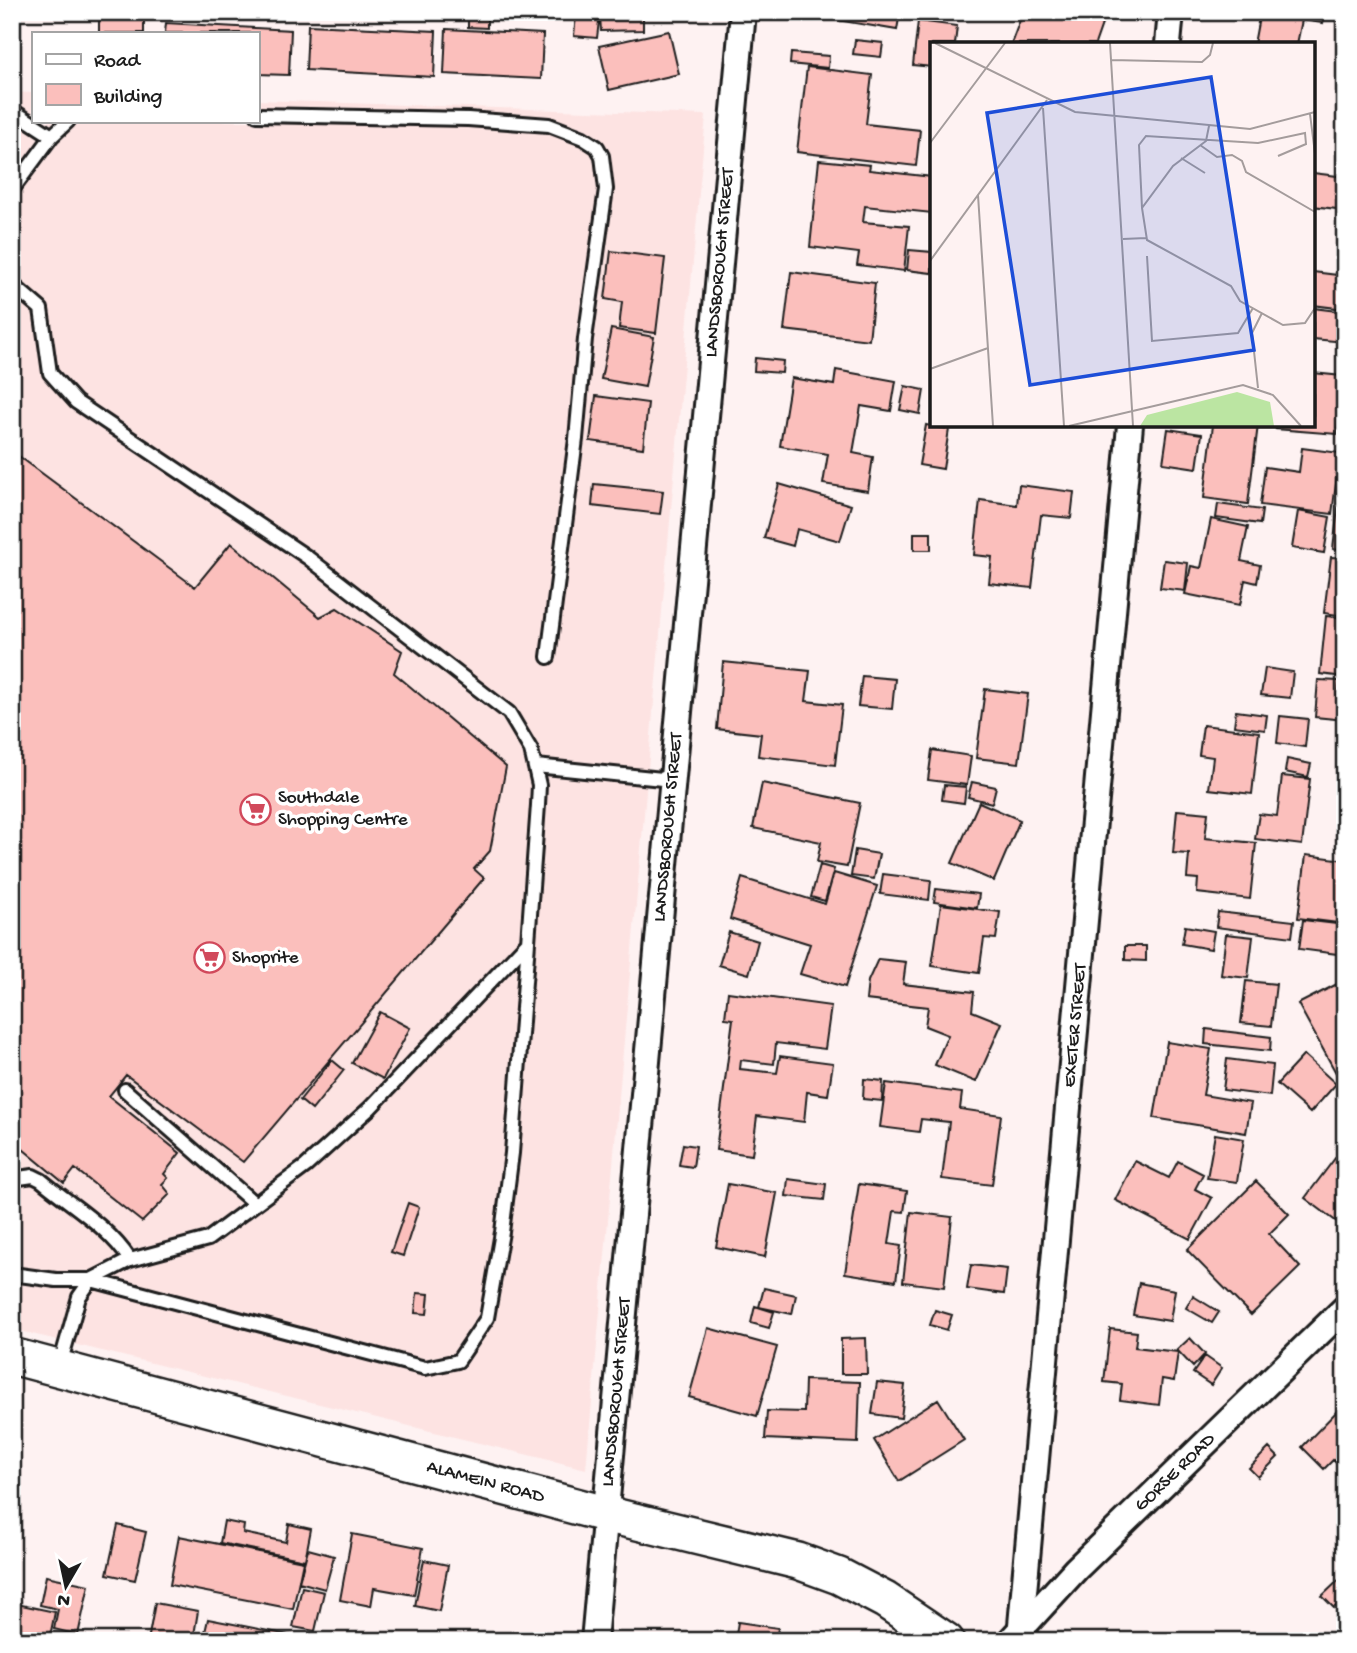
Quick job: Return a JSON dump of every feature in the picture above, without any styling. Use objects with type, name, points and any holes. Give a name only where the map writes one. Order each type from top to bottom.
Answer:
[{"type":"main road","name":"ALAMEIN ROAD","points":[[12,1356],[605,1514],[775,1555],[839,1576],[885,1600],[946,1641]]},
{"type":"street","name":"LANDSBOROUGH STREET","points":[[594,1641],[743,12]]},
{"type":"street","points":[[1168,42],[1171,12]]},
{"type":"street","name":"EXETER STREET","points":[[1015,1633],[1130,427]]},
{"type":"street","name":"GORSE ROAD","points":[[1015,1633],[1345,1308]]},
{"type":"lane","points":[[12,110],[52,136]]},
{"type":"lane","points":[[259,115],[468,119],[550,125],[583,138],[597,147],[602,156],[606,189],[585,340],[576,439],[548,657]]},
{"type":"lane","points":[[12,190],[52,136],[67,122]]},
{"type":"lane","points":[[12,285],[41,309],[50,373],[76,402],[307,557],[509,713],[525,737],[536,766],[538,805],[512,1153],[502,1232],[487,1318],[458,1361],[425,1368],[90,1280],[56,1280],[12,1274]]},
{"type":"lane","points":[[536,766],[672,780]]},
{"type":"lane","points":[[59,1368],[79,1297],[90,1280],[130,1260],[179,1249],[208,1239],[306,1166],[370,1108],[528,942]]},
{"type":"lane","points":[[125,1090],[255,1204]]},
{"type":"lane","points":[[12,1179],[33,1177],[41,1180],[102,1227],[119,1243],[130,1260]]},
{"type":"shaded area","name":"Southdale Shopping Centre","points":[[12,92],[32,93],[32,122],[259,122],[259,100],[706,115],[586,1469],[12,1329]]},
{"type":"building","points":[[99,12],[144,12],[144,32],[99,32]]},
{"type":"building","points":[[468,12],[487,12],[487,28],[468,27]]},
{"type":"building","points":[[600,12],[597,38],[574,36],[576,15],[561,13]]},
{"type":"building","points":[[826,12],[900,12],[897,30],[825,18]]},
{"type":"building","points":[[1023,12],[1070,12],[1102,24],[1096,42],[1012,42]]},
{"type":"building","points":[[1260,12],[1298,15],[1298,12],[1325,12],[1323,23],[1302,20],[1297,42],[1254,42]]},
{"type":"building","points":[[1328,12],[1345,12],[1345,22],[1326,18]]},
{"type":"building","points":[[643,15],[643,30],[601,31],[600,16]]},
{"type":"building","points":[[918,21],[957,26],[955,42],[930,42],[930,67],[913,65]]},
{"type":"building","points":[[166,23],[291,30],[289,75],[259,74],[259,32],[165,32]]},
{"type":"building","points":[[308,25],[436,31],[434,77],[306,70]]},
{"type":"building","points":[[446,29],[543,34],[541,79],[444,74]]},
{"type":"building","points":[[669,31],[679,74],[609,90],[599,46]]},
{"type":"building","points":[[855,40],[883,43],[881,57],[853,54]]},
{"type":"building","points":[[791,53],[829,56],[828,68],[790,64]]},
{"type":"building","points":[[807,67],[872,75],[866,124],[920,130],[916,166],[797,152]]},
{"type":"building","points":[[819,160],[870,165],[869,170],[930,177],[930,213],[865,206],[863,222],[909,226],[904,271],[857,265],[859,253],[810,247]]},
{"type":"building","points":[[1315,173],[1345,177],[1345,210],[1315,206]]},
{"type":"building","points":[[909,250],[930,252],[930,273],[907,270]]},
{"type":"building","points":[[611,251],[665,258],[656,333],[619,328],[622,302],[605,299]]},
{"type":"building","points":[[791,272],[875,283],[869,340],[784,330]]},
{"type":"building","points":[[1315,272],[1345,276],[1345,309],[1315,305]]},
{"type":"building","points":[[1315,308],[1345,312],[1345,342],[1315,339]]},
{"type":"building","points":[[611,329],[654,337],[645,387],[601,379]]},
{"type":"building","points":[[755,358],[783,361],[782,373],[754,371]]},
{"type":"building","points":[[836,370],[896,381],[891,411],[861,406],[853,453],[873,457],[868,491],[823,484],[828,454],[780,446],[791,378],[834,385]]},
{"type":"building","points":[[1315,373],[1342,376],[1337,434],[1276,429],[1315,427]]},
{"type":"building","points":[[905,386],[924,390],[920,414],[900,410]]},
{"type":"building","points":[[596,396],[648,403],[643,448],[590,441]]},
{"type":"building","points":[[926,425],[949,429],[943,469],[919,465]]},
{"type":"building","points":[[1213,427],[1258,427],[1248,504],[1204,498]]},
{"type":"building","points":[[1168,429],[1202,434],[1197,468],[1163,463]]},
{"type":"building","points":[[1302,448],[1340,453],[1332,514],[1260,505],[1265,467],[1299,472]]},
{"type":"building","name":"Southdale Shopping Centre","points":[[12,451],[195,587],[231,543],[320,617],[337,608],[402,651],[394,673],[506,767],[490,851],[474,869],[484,878],[243,1162],[126,1075],[109,1096],[180,1153],[164,1174],[168,1178],[162,1184],[170,1194],[142,1222],[75,1169],[64,1183],[12,1140]]},
{"type":"building","points":[[1342,476],[1345,476],[1345,551],[1333,549]]},
{"type":"building","points":[[594,484],[663,491],[660,514],[592,506]]},
{"type":"building","points":[[779,484],[851,505],[840,541],[797,529],[793,546],[764,538]]},
{"type":"building","points":[[1019,485],[1074,492],[1071,518],[1041,515],[1032,588],[989,583],[992,557],[974,555],[980,500],[1017,505]]},
{"type":"building","points":[[1218,504],[1262,510],[1260,524],[1216,518]]},
{"type":"building","points":[[1298,511],[1330,517],[1324,553],[1292,548]]},
{"type":"building","points":[[1211,519],[1248,527],[1241,561],[1260,565],[1257,583],[1245,580],[1240,605],[1185,594],[1191,566],[1201,568]]},
{"type":"building","points":[[914,533],[931,533],[931,550],[914,550]]},
{"type":"building","points":[[1331,557],[1345,558],[1345,616],[1324,613]]},
{"type":"building","points":[[1164,560],[1188,563],[1185,591],[1160,588]]},
{"type":"building","points":[[1326,616],[1345,618],[1345,677],[1320,674]]},
{"type":"building","points":[[723,662],[810,671],[806,701],[842,705],[835,765],[758,756],[761,734],[717,729]]},
{"type":"building","points":[[1265,668],[1293,672],[1290,698],[1261,695]]},
{"type":"building","points":[[862,676],[895,679],[892,709],[858,706]]},
{"type":"building","points":[[1318,680],[1339,681],[1337,703],[1345,704],[1345,720],[1315,717]]},
{"type":"building","points":[[985,689],[1028,694],[1019,763],[976,758]]},
{"type":"building","points":[[1236,711],[1267,715],[1265,730],[1234,726]]},
{"type":"building","points":[[1280,716],[1308,719],[1305,747],[1277,743]]},
{"type":"building","points":[[1203,725],[1259,732],[1252,794],[1209,789],[1213,757],[1199,755]]},
{"type":"building","points":[[932,750],[971,756],[967,785],[928,780]]},
{"type":"building","points":[[1287,759],[1311,764],[1308,777],[1285,772]]},
{"type":"building","points":[[1282,776],[1310,779],[1302,845],[1255,839],[1259,814],[1277,816]]},
{"type":"building","points":[[972,782],[996,787],[992,803],[968,797]]},
{"type":"building","points":[[762,783],[860,803],[847,867],[817,862],[821,842],[753,828]]},
{"type":"building","points":[[944,785],[966,787],[964,803],[942,800]]},
{"type":"building","points":[[979,802],[1020,820],[994,881],[952,863]]},
{"type":"building","points":[[1177,810],[1208,813],[1205,838],[1256,843],[1250,899],[1197,893],[1198,879],[1187,878],[1189,854],[1173,853]]},
{"type":"building","points":[[855,850],[879,854],[874,879],[851,876]]},
{"type":"building","points":[[1306,855],[1345,860],[1338,923],[1298,918]]},
{"type":"building","points":[[820,865],[834,869],[825,901],[811,897]]},
{"type":"building","points":[[834,873],[877,886],[845,987],[800,974],[810,944],[730,919],[742,878],[825,904]]},
{"type":"building","points":[[883,874],[931,880],[929,900],[880,894]]},
{"type":"building","points":[[936,889],[979,894],[977,908],[934,902]]},
{"type":"building","points":[[941,904],[1000,912],[996,939],[984,938],[979,973],[932,966]]},
{"type":"building","points":[[1218,912],[1294,921],[1292,937],[1216,927]]},
{"type":"building","points":[[1303,920],[1345,925],[1345,955],[1299,949]]},
{"type":"building","points":[[1185,926],[1214,931],[1211,949],[1182,944]]},
{"type":"building","points":[[729,932],[758,941],[749,974],[719,965]]},
{"type":"building","points":[[1226,934],[1253,937],[1248,978],[1221,975]]},
{"type":"building","points":[[1125,946],[1146,946],[1146,961],[1125,960]]},
{"type":"building","points":[[878,959],[906,962],[903,984],[974,992],[972,1011],[1002,1023],[976,1082],[935,1065],[948,1035],[925,1026],[928,1007],[866,1000],[868,981]]},
{"type":"building","points":[[1345,980],[1345,1077],[1340,1080],[1298,1004]]},
{"type":"building","points":[[1246,981],[1276,984],[1271,1026],[1241,1023]]},
{"type":"building","points":[[728,992],[831,1006],[825,1049],[776,1043],[774,1064],[741,1060],[740,1069],[777,1073],[780,1056],[833,1063],[828,1095],[807,1092],[804,1122],[757,1116],[752,1155],[716,1150],[733,1019],[725,1018]]},
{"type":"building","points":[[380,1012],[410,1028],[383,1079],[352,1063]]},
{"type":"building","points":[[1206,1029],[1271,1037],[1270,1051],[1205,1044]]},
{"type":"building","points":[[1167,1042],[1211,1049],[1203,1095],[1251,1103],[1246,1133],[1154,1118]]},
{"type":"building","points":[[1304,1055],[1336,1084],[1310,1113],[1277,1084]]},
{"type":"building","points":[[1227,1059],[1273,1065],[1270,1096],[1223,1090]]},
{"type":"building","points":[[332,1060],[344,1070],[312,1110],[300,1100]]},
{"type":"building","points":[[864,1079],[883,1081],[882,1101],[863,1099]]},
{"type":"building","points":[[886,1083],[962,1093],[960,1109],[1001,1115],[992,1185],[942,1179],[949,1122],[921,1119],[919,1132],[880,1127]]},
{"type":"building","points":[[1215,1134],[1244,1139],[1237,1182],[1207,1178]]},
{"type":"building","points":[[683,1144],[696,1146],[693,1167],[679,1165]]},
{"type":"building","points":[[1345,1145],[1345,1228],[1305,1198]]},
{"type":"building","points":[[1135,1161],[1169,1178],[1178,1161],[1203,1174],[1195,1189],[1212,1198],[1190,1239],[1115,1200]]},
{"type":"building","points":[[788,1179],[826,1184],[824,1200],[786,1196]]},
{"type":"building","points":[[1256,1181],[1289,1214],[1269,1234],[1300,1267],[1251,1315],[1187,1250]]},
{"type":"building","points":[[728,1184],[777,1193],[765,1257],[716,1247]]},
{"type":"building","points":[[859,1184],[907,1191],[904,1212],[894,1211],[889,1244],[901,1246],[896,1281],[845,1273]]},
{"type":"building","points":[[408,1203],[419,1207],[403,1256],[391,1252]]},
{"type":"building","points":[[911,1212],[952,1217],[944,1287],[903,1282]]},
{"type":"building","points":[[971,1265],[1007,1269],[1004,1294],[967,1289]]},
{"type":"building","points":[[1139,1283],[1175,1290],[1170,1321],[1133,1315]]},
{"type":"building","points":[[764,1288],[796,1295],[792,1314],[759,1307]]},
{"type":"building","points":[[417,1293],[429,1294],[427,1314],[415,1313]]},
{"type":"building","points":[[1193,1296],[1219,1312],[1212,1323],[1186,1308]]},
{"type":"building","points":[[755,1306],[774,1312],[769,1328],[751,1323]]},
{"type":"building","points":[[935,1310],[952,1315],[947,1330],[930,1325]]},
{"type":"building","points":[[708,1328],[777,1347],[757,1416],[689,1397]]},
{"type":"building","points":[[1110,1329],[1137,1332],[1135,1347],[1178,1352],[1174,1381],[1162,1379],[1159,1405],[1120,1400],[1122,1384],[1104,1382]]},
{"type":"building","points":[[866,1338],[867,1374],[841,1374],[841,1339]]},
{"type":"building","points":[[1190,1338],[1205,1354],[1193,1367],[1177,1350]]},
{"type":"building","points":[[1205,1356],[1222,1368],[1211,1385],[1193,1373]]},
{"type":"building","points":[[805,1380],[860,1382],[858,1443],[765,1439],[767,1411],[804,1412]]},
{"type":"building","points":[[877,1382],[905,1385],[901,1418],[872,1414]]},
{"type":"building","points":[[938,1399],[964,1440],[899,1481],[874,1440]]},
{"type":"building","points":[[1345,1403],[1345,1471],[1333,1460],[1324,1469],[1302,1447]]},
{"type":"building","points":[[1269,1448],[1278,1457],[1258,1477],[1249,1468]]},
{"type":"building","points":[[224,1521],[244,1525],[243,1533],[286,1542],[289,1524],[311,1529],[305,1560],[220,1543]]},
{"type":"building","points":[[118,1525],[146,1532],[135,1580],[107,1574]]},
{"type":"building","points":[[352,1534],[423,1548],[414,1595],[374,1588],[371,1606],[340,1600]]},
{"type":"building","points":[[179,1536],[303,1561],[293,1609],[170,1585]]},
{"type":"building","points":[[308,1549],[334,1556],[325,1589],[299,1582]]},
{"type":"building","points":[[424,1560],[448,1565],[439,1611],[415,1606]]},
{"type":"building","points":[[46,1576],[89,1585],[78,1635],[54,1629],[58,1609],[40,1605]]},
{"type":"building","points":[[1341,1578],[1345,1582],[1345,1598],[1334,1608],[1322,1596]]},
{"type":"building","points":[[302,1587],[324,1592],[315,1631],[293,1627]]},
{"type":"building","points":[[12,1603],[55,1612],[49,1641],[12,1641]]},
{"type":"building","points":[[155,1603],[198,1611],[193,1641],[148,1641]]},
{"type":"building","points":[[208,1619],[304,1638],[304,1641],[203,1641]]},
{"type":"building","points":[[738,1622],[778,1628],[776,1641],[735,1641]]},
{"type":"place","name":"Southdale Shopping Centre","points":[[255,809]]},
{"type":"place","name":"Shoprite","points":[[209,958]]}]
